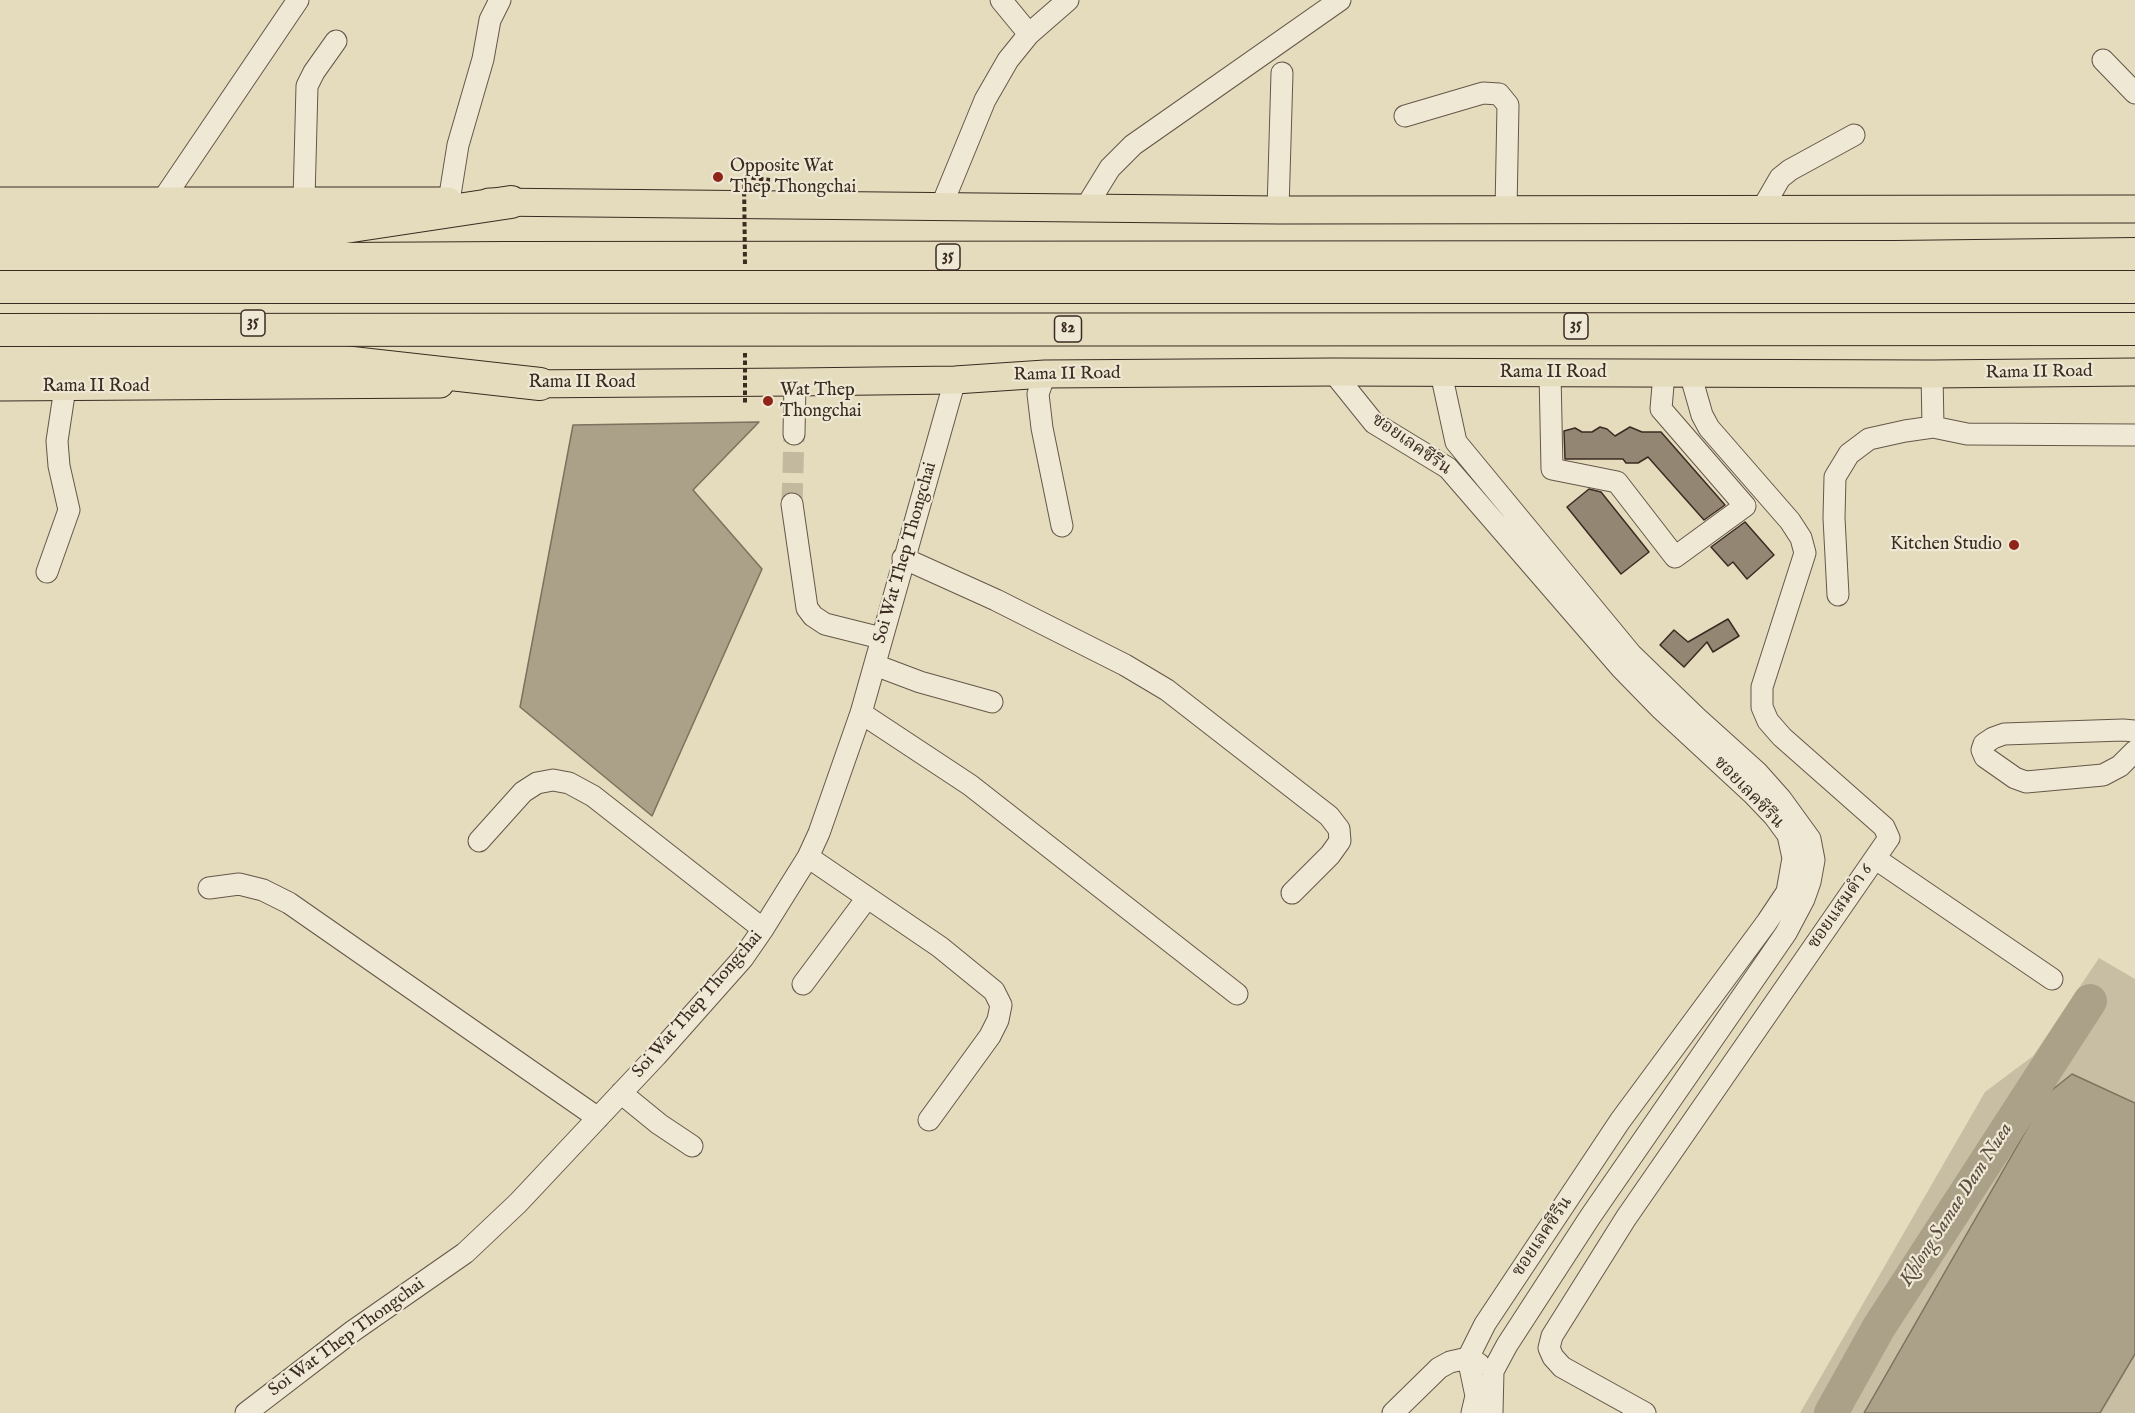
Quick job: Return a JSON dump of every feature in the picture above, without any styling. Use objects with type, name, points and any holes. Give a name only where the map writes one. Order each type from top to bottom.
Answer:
[{"type":"highway","points":[[0,230],[325,230],[511,202]]},
{"type":"highway","points":[[325,230],[507,258]]},
{"type":"highway","name":"35","points":[[0,261],[507,258],[1895,257],[2135,254]]},
{"type":"highway","points":[[0,287],[2135,287]]},
{"type":"highway","name":"35","points":[[0,323],[2135,329]]},
{"type":"highway","points":[[325,360],[506,323]]},
{"type":"highway","name":"82","points":[[0,330],[2135,329]]},
{"type":"highway","points":[[0,362],[325,360],[540,384]]},
{"type":"main road","points":[[0,201],[449,201],[1278,210],[2135,209]]},
{"type":"main road","name":"Rama II Road","points":[[0,387],[795,382],[955,380],[1045,375],[1333,372],[1932,374],[2135,372]]},
{"type":"street","points":[[162,201],[298,0]]},
{"type":"street","points":[[449,201],[458,145],[483,59],[490,20],[500,0]]},
{"type":"street","points":[[1001,0],[1029,34]]},
{"type":"street","points":[[941,207],[985,100],[1008,60],[1029,34],[1068,0]]},
{"type":"street","points":[[1086,207],[1110,168],[1133,145],[1340,0]]},
{"type":"street","points":[[304,200],[307,86],[336,41]]},
{"type":"street","points":[[2103,60],[2135,93]]},
{"type":"street","points":[[1278,210],[1281,73]]},
{"type":"street","points":[[1405,116],[1484,93],[1499,94],[1508,105],[1506,210]]},
{"type":"street","points":[[1762,209],[1780,178],[1790,170],[1854,135]]},
{"type":"street","name":"ซอยเลคซีรีน","points":[[1333,372],[1374,423],[1448,468],[1626,661],[1696,717],[1757,772],[1781,799],[1810,839],[1814,860],[1804,899],[1786,933],[1590,1216],[1516,1328],[1493,1371],[1492,1413]]},
{"type":"street","name":"ซอยเลคซีรีน","points":[[1441,373],[1456,442],[1660,708],[1753,794],[1788,835],[1793,858],[1792,875],[1787,892],[1620,1121],[1485,1324],[1468,1358]]},
{"type":"street","points":[[1550,373],[1552,469],[1617,482],[1675,557],[1745,506],[1661,409],[1677,373]]},
{"type":"street","name":"ซอยแสมดำ 6","points":[[1645,1413],[1562,1367],[1549,1348],[1552,1336],[1626,1218],[1889,838],[1884,827],[1782,737],[1768,721],[1762,707],[1762,687],[1804,553],[1803,545],[1790,521],[1709,428],[1677,373]]},
{"type":"street","points":[[1932,374],[1933,427]]},
{"type":"street","points":[[1045,375],[1038,394],[1042,428],[1052,467],[1062,526]]},
{"type":"street","name":"Soi Wat Thep Thongchai","points":[[246,1413],[353,1331],[465,1252],[518,1203],[702,1006],[763,929],[808,857],[819,833],[861,713],[955,380]]},
{"type":"street","points":[[794,434],[795,382]]},
{"type":"street","points":[[47,572],[69,510],[59,466],[57,441],[65,388]]},
{"type":"street","points":[[1838,595],[1834,518],[1835,477],[1848,454],[1869,439],[1933,427],[1967,434],[2135,435]]},
{"type":"street","points":[[792,504],[807,608],[813,616],[825,624],[881,638]]},
{"type":"street","points":[[903,558],[1026,615],[1125,665],[1167,690],[1329,816],[1339,829],[1340,841],[1330,855],[1292,892]]},
{"type":"street","points":[[875,665],[920,682],[992,702]]},
{"type":"street","points":[[861,713],[970,785],[1238,994]]},
{"type":"street","points":[[2135,731],[2004,734],[1984,744],[1982,750],[1984,757],[2015,778],[2026,782],[2103,775],[2120,766],[2135,751]]},
{"type":"street","points":[[479,841],[523,792],[537,783],[553,780],[569,783],[593,796],[763,929]]},
{"type":"street","points":[[808,857],[940,947],[994,991],[1001,1005],[998,1020],[990,1036],[929,1120]]},
{"type":"street","points":[[1876,859],[2052,979]]},
{"type":"street","points":[[209,888],[239,884],[263,890],[289,903],[598,1118]]},
{"type":"street","points":[[803,984],[867,898]]},
{"type":"street","points":[[1767,922],[1786,933]]},
{"type":"street","points":[[621,1093],[659,1124],[692,1146]]},
{"type":"street","points":[[1468,1358],[1476,1396],[1472,1413]]},
{"type":"street","points":[[1393,1413],[1439,1368],[1450,1362],[1468,1358],[1493,1371]]},
{"type":"path","points":[[744,177],[772,180]]},
{"type":"shaded area","points":[[759,422],[693,490],[762,569],[652,816],[520,707],[573,425]]},
{"type":"shaded area","points":[[2099,958],[2135,979],[2135,1103],[2073,1074],[2047,1094],[1864,1413],[1800,1413],[1985,1092],[2033,1056]]},
{"type":"shaded area","points":[[2072,1074],[2135,1103],[2135,1354],[2100,1413],[1864,1413],[2047,1094]]},
{"type":"shaded area","points":[[2135,1354],[2135,1413],[2100,1413]]},
{"type":"building","points":[[1600,427],[1607,429],[1615,436],[1630,427],[1642,432],[1661,432],[1725,505],[1704,520],[1648,457],[1638,463],[1626,463],[1623,459],[1565,459],[1564,431],[1575,428],[1582,432],[1592,432]]},
{"type":"building","points":[[1589,489],[1601,492],[1649,552],[1621,574],[1567,507]]},
{"type":"building","points":[[1745,522],[1774,555],[1747,579],[1733,562],[1728,566],[1711,547]]},
{"type":"building","points":[[1728,619],[1739,636],[1713,652],[1707,642],[1684,667],[1660,645],[1674,630],[1688,642]]},
{"type":"waterway","name":"Khlong Samae Dam Nuea","points":[[1831,1413],[1879,1327],[2090,1001]]},
{"type":"tunnel","points":[[792,504],[794,434]]},
{"type":"place","name":"Opposite Wat Thep Thongchai","points":[[718,177]]},
{"type":"place","name":"Wat Thep Thongchai","points":[[768,401]]},
{"type":"place","name":"Kitchen Studio","points":[[2014,545]]}]
